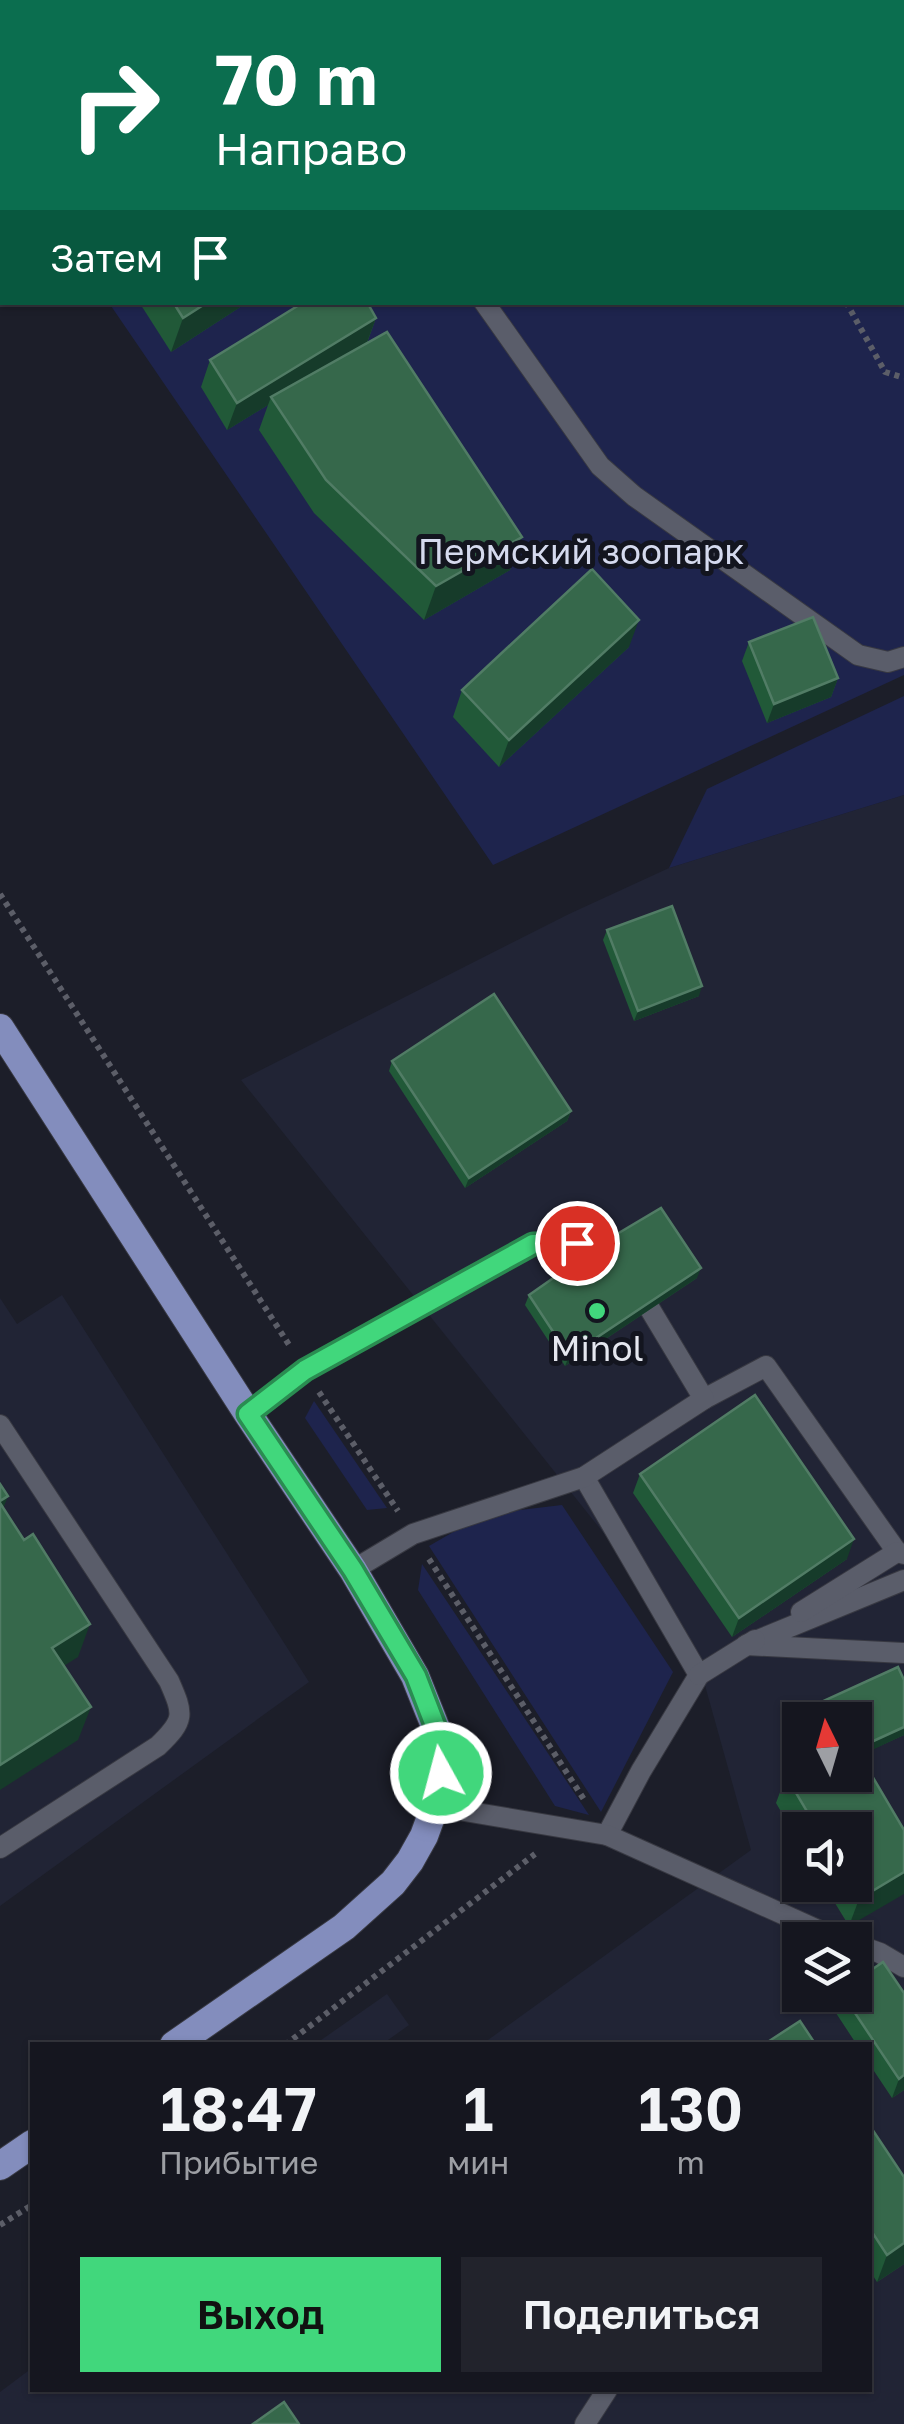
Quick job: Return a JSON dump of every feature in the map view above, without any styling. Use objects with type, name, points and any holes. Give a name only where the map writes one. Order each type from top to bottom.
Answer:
[{"type":"main road","points":[[0,1028],[353,1570],[416,1676],[441,1741],[436,1806],[424,1836],[393,1883],[344,1927],[178,2042]]},
{"type":"main road","points":[[0,2166],[30,2145]]},
{"type":"lane","points":[[486,305],[600,466],[634,496],[858,656],[888,662],[904,657]]},
{"type":"lane","points":[[248,1414],[305,1370],[533,1244],[609,1247]]},
{"type":"lane","points":[[650,1309],[704,1398]]},
{"type":"lane","points":[[353,1570],[413,1534],[584,1477],[704,1398],[766,1366],[901,1553],[699,1675],[641,1771],[608,1836]]},
{"type":"lane","points":[[0,1425],[169,1681],[180,1706],[177,1728],[158,1746],[0,1848]]},
{"type":"lane","points":[[584,1477],[699,1675]]},
{"type":"lane","points":[[746,1645],[904,1580]]},
{"type":"lane","points":[[746,1645],[904,1653]]},
{"type":"lane","points":[[436,1806],[608,1836],[800,1922]]},
{"type":"lane","points":[[872,1950],[904,1967]]},
{"type":"lane","points":[[585,2424],[606,2392]]},
{"type":"path","points":[[848,305],[885,372],[904,378]]},
{"type":"path","points":[[289,2042],[570,1829]]},
{"type":"path","points":[[0,2225],[30,2206]]},
{"type":"shaded area","points":[[904,795],[904,2424],[0,2424],[0,2392],[30,2370],[30,2392],[872,2392],[872,2042],[485,2042],[751,1850],[694,1646],[241,1080],[569,914],[669,868]]},
{"type":"shaded area","points":[[62,1295],[309,1682],[0,1906],[0,1298],[17,1324]]},
{"type":"shaded area","points":[[387,1994],[409,2025],[385,2042],[318,2042]]},
{"type":"green space","name":"Пермский зоопарк","points":[[110,305],[904,305],[904,675],[493,865]]},
{"type":"green space","points":[[904,696],[904,795],[669,868],[707,789]]},
{"type":"green space","points":[[314,1401],[387,1508],[367,1510],[305,1418]]},
{"type":"green space","points":[[562,1505],[673,1672],[601,1812],[429,1546],[469,1523],[520,1510]]},
{"type":"green space","points":[[422,1564],[589,1815],[555,1806],[418,1590]]},
{"type":"building","points":[[175,305],[203,305],[183,318]]},
{"type":"building","points":[[299,305],[369,305],[376,318],[237,403],[210,360]]},
{"type":"building","points":[[387,332],[522,537],[436,586],[326,480],[271,397]]},
{"type":"building","points":[[592,569],[639,620],[509,740],[462,690]]},
{"type":"building","points":[[813,617],[838,678],[774,704],[749,642]]},
{"type":"building","points":[[672,906],[702,986],[638,1011],[607,930]]},
{"type":"building","points":[[494,994],[571,1111],[469,1178],[392,1061]]},
{"type":"building","points":[[661,1208],[701,1268],[569,1356],[529,1295]]},
{"type":"building","points":[[755,1395],[854,1539],[739,1618],[640,1474]]},
{"type":"building","points":[[0,1484],[8,1496],[0,1501]]},
{"type":"building","points":[[0,1503],[24,1540],[33,1534],[90,1624],[52,1648],[91,1707],[0,1765]]},
{"type":"building","points":[[898,1667],[904,1680],[904,1727],[872,1742],[872,1702],[821,1702]]},
{"type":"building","points":[[872,1776],[904,1830],[904,1872],[872,1891],[872,1812],[807,1812],[795,1792],[872,1792]]},
{"type":"building","points":[[883,1962],[904,1993],[904,2075],[899,2079],[854,2012],[872,2012],[872,1969]]},
{"type":"building","points":[[800,2021],[814,2042],[768,2042]]},
{"type":"building","points":[[872,2129],[904,2177],[904,2243],[887,2255],[872,2232]]},
{"type":"building","points":[[284,2402],[299,2424],[253,2424]]},
{"type":"place","name":"Minol","points":[[597,1311]]},
{"type":"route","points":[[441,1773],[441,1741],[416,1676],[353,1570],[248,1414],[305,1370],[533,1244],[577,1243]]}]
